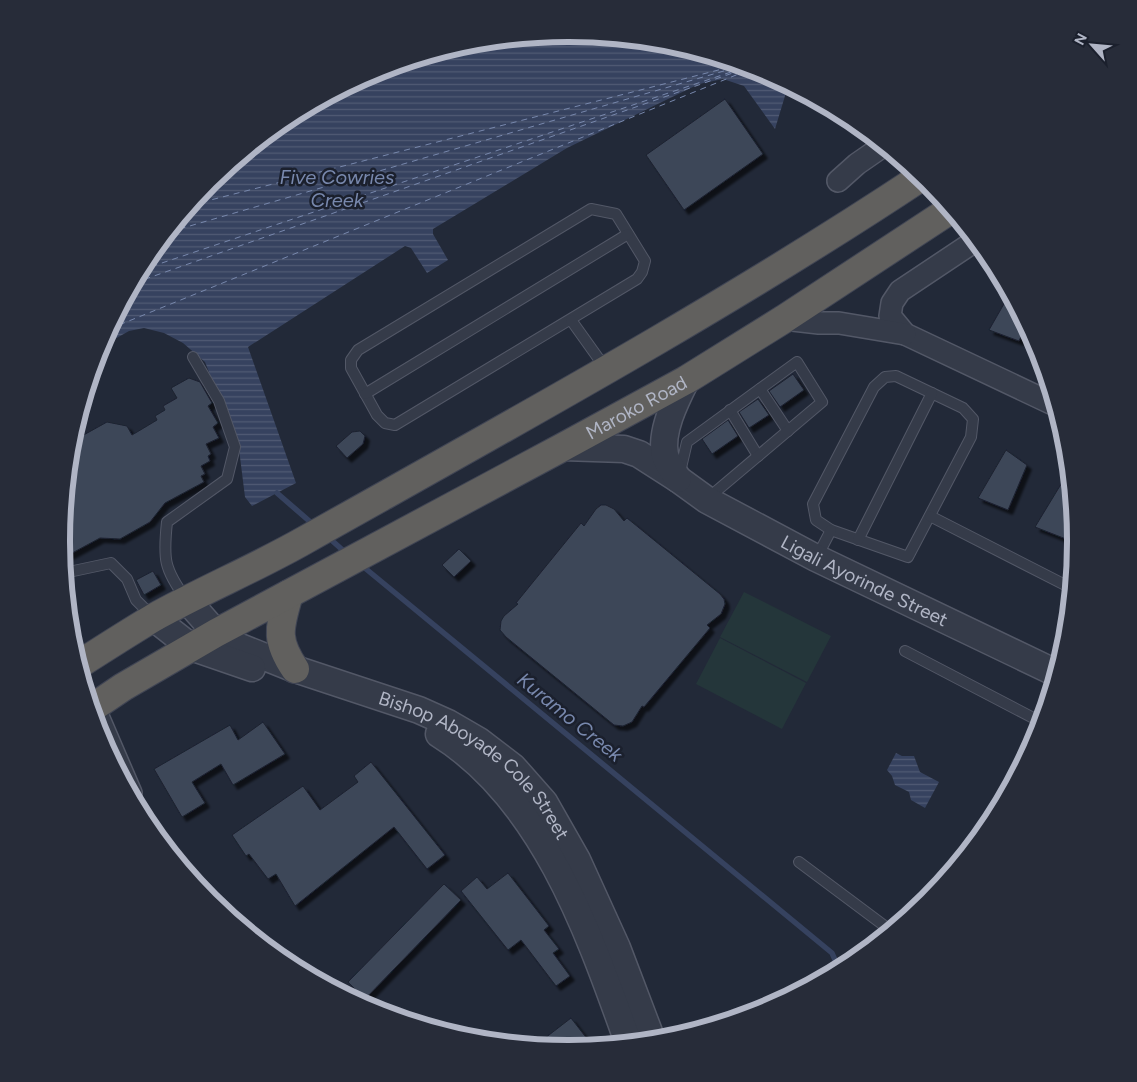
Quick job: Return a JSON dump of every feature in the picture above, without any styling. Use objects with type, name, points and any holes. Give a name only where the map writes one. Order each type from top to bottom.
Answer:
[{"type":"highway","points":[[85,660],[154,618],[296,545],[607,370],[765,277],[913,181]]},
{"type":"highway","name":"Maroko Road","points":[[97,705],[123,687],[216,633],[686,380],[784,319],[944,214]]},
{"type":"highway","points":[[295,669],[284,654],[280,635],[281,619],[300,588]]},
{"type":"street","points":[[838,181],[857,164],[877,150]]},
{"type":"street","points":[[905,334],[890,316],[892,303],[900,291],[969,245]]},
{"type":"street","points":[[784,319],[838,323],[905,334],[1047,401]]},
{"type":"street","name":"Ligali Ayorinde Street","points":[[678,479],[665,454],[666,429],[672,410],[686,380]]},
{"type":"street","name":"Ligali Ayorinde Street","points":[[563,447],[624,449],[639,454],[706,500],[816,558],[1050,670]]},
{"type":"street","name":"Bishop Aboyade Cole Street","points":[[187,600],[216,633],[235,645],[295,669],[419,710],[448,723],[479,741],[513,767],[544,802],[577,860],[617,948],[649,1033]]},
{"type":"street","name":"Bishop Aboyade Cole Street","points":[[154,618],[191,647],[413,721],[434,731],[472,759],[509,798],[547,853],[573,899],[594,949],[626,1036]]},
{"type":"lane","points":[[591,209],[616,214],[645,261],[642,272],[637,279],[571,320],[395,425],[384,423],[377,415],[351,368],[351,360],[358,350],[591,209]]},
{"type":"lane","points":[[365,394],[628,234]]},
{"type":"lane","points":[[571,320],[607,370]]},
{"type":"lane","points":[[187,600],[172,580],[167,568],[165,546],[167,522],[227,479],[235,447],[220,401],[193,357]]},
{"type":"lane","points":[[678,479],[687,442],[797,362],[822,402],[706,500]]},
{"type":"lane","points":[[896,376],[964,408],[973,420],[971,437],[930,516],[908,557],[831,530],[816,520],[813,504],[874,387],[885,377],[896,376]]},
{"type":"lane","points":[[760,389],[788,431]]},
{"type":"lane","points":[[858,540],[932,393]]},
{"type":"lane","points":[[730,410],[758,456]]},
{"type":"lane","points":[[930,516],[1065,585]]},
{"type":"lane","points":[[816,558],[831,530]]},
{"type":"lane","points":[[71,572],[111,563],[127,579],[136,600],[154,618]]},
{"type":"lane","points":[[905,651],[1034,718]]},
{"type":"lane","points":[[799,862],[885,926]]},
{"type":"shaded area","points":[[744,592],[831,636],[807,682],[720,637]]},
{"type":"shaded area","points":[[720,638],[806,683],[782,729],[696,684]]},
{"type":"water","name":"Five Cowries Creek","points":[[568,42],[601,44],[634,47],[698,59],[759,80],[786,93],[775,129],[744,86],[723,79],[699,84],[567,148],[433,229],[433,234],[448,260],[427,273],[411,248],[405,246],[248,347],[296,483],[252,506],[245,497],[239,449],[205,362],[183,343],[164,333],[144,328],[129,331],[112,340],[137,292],[173,238],[194,212],[240,166],[265,146],[319,109],[378,80],[408,69],[439,59],[503,47]]},
{"type":"water","points":[[896,753],[902,756],[914,756],[920,772],[939,782],[925,808],[911,800],[909,792],[895,785],[892,776],[887,770]]},
{"type":"building","points":[[725,99],[763,154],[684,210],[646,155]]},
{"type":"building","points":[[1005,302],[1022,334],[1019,341],[989,330]]},
{"type":"building","points":[[793,374],[804,390],[780,407],[769,391]]},
{"type":"building","points":[[189,378],[200,382],[212,403],[208,406],[218,423],[213,427],[219,438],[206,444],[211,454],[208,456],[210,461],[201,466],[205,474],[201,476],[204,482],[165,503],[150,522],[120,539],[100,538],[70,554],[71,508],[74,476],[82,436],[107,422],[127,426],[132,435],[157,420],[155,416],[165,410],[163,406],[177,398],[171,388]]},
{"type":"building","points":[[758,399],[769,415],[749,428],[739,412]]},
{"type":"building","points":[[728,420],[738,436],[712,454],[702,439]]},
{"type":"building","points":[[360,431],[365,436],[363,444],[347,458],[336,446],[352,432]]},
{"type":"building","points":[[1006,450],[1027,465],[1008,510],[978,498]]},
{"type":"building","points":[[1063,480],[1066,539],[1035,527]]},
{"type":"building","points":[[601,505],[614,509],[624,521],[627,518],[720,594],[725,604],[721,614],[707,625],[710,628],[644,707],[642,706],[632,722],[623,726],[614,725],[506,637],[500,630],[501,621],[504,616],[518,604],[516,603],[581,523],[584,526]]},
{"type":"building","points":[[459,549],[471,561],[454,577],[442,565]]},
{"type":"building","points":[[153,571],[161,585],[144,595],[136,580]]},
{"type":"building","points":[[263,722],[285,754],[233,785],[221,764],[192,782],[205,803],[182,817],[154,769],[230,725],[238,740]]},
{"type":"building","points":[[371,762],[445,855],[427,869],[394,827],[295,906],[276,874],[268,879],[249,854],[246,856],[232,835],[303,786],[320,810],[358,782],[354,776]]},
{"type":"building","points":[[508,873],[549,926],[544,930],[559,949],[553,953],[570,976],[556,986],[521,940],[508,950],[461,891],[477,877],[487,889]]},
{"type":"building","points":[[444,884],[461,900],[367,997],[359,993],[348,982]]},
{"type":"building","points":[[571,1018],[587,1039],[568,1040],[544,1039]]},
{"type":"waterway","name":"Kuramo Creek","points":[[277,493],[315,526]]},
{"type":"waterway","name":"Kuramo Creek","points":[[328,537],[347,554]]},
{"type":"waterway","name":"Kuramo Creek","points":[[360,564],[832,953],[836,961]]},
{"type":"ferry route","points":[[204,202],[726,68]]},
{"type":"ferry route","points":[[181,229],[730,69]]},
{"type":"ferry route","points":[[153,266],[734,71]]},
{"type":"ferry route","points":[[145,279],[736,72]]},
{"type":"ferry route","points":[[119,325],[741,73]]}]
